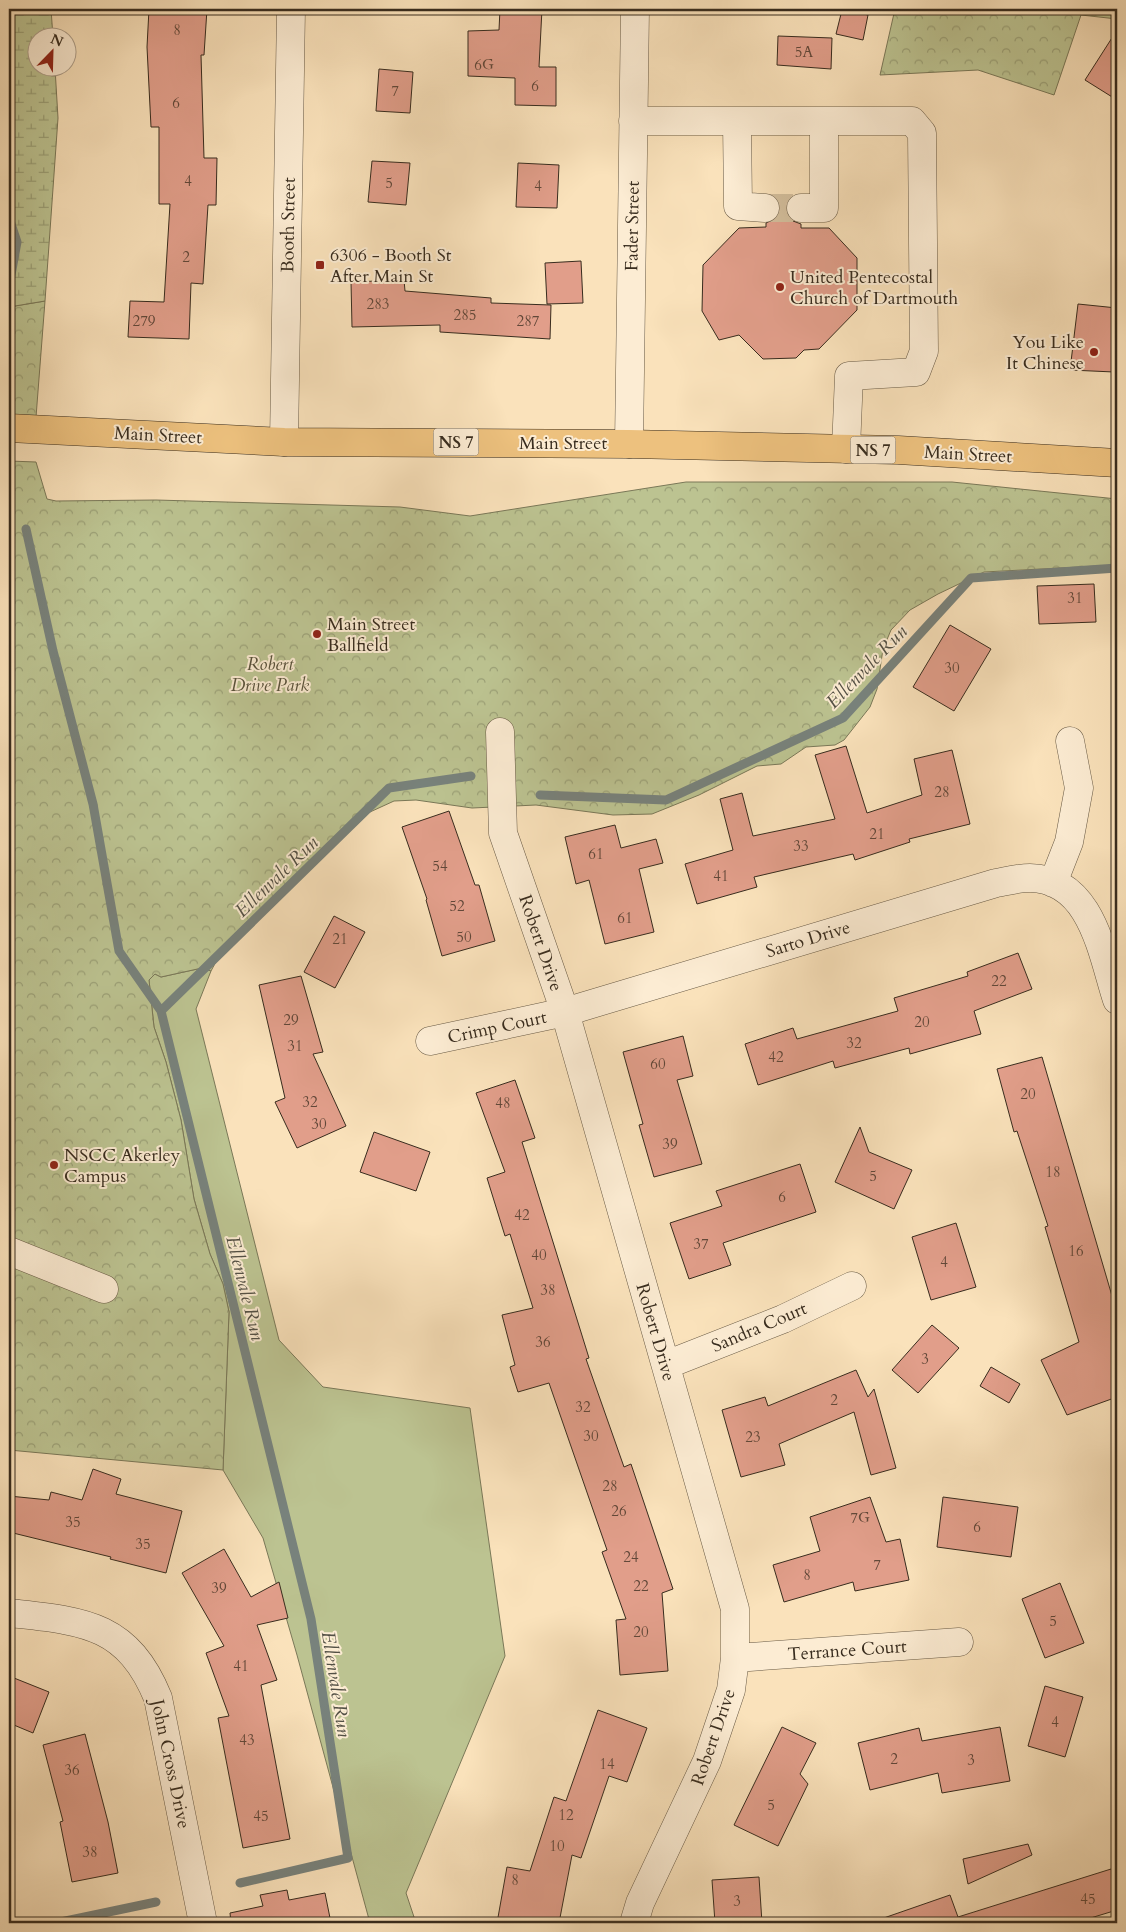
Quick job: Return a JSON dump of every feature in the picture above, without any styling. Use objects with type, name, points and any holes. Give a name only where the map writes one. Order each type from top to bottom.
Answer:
[{"type":"main road","name":"Main Street","points":[[11,429],[284,442],[629,444],[846,449],[1117,463]]},
{"type":"street","name":"Booth Street","points":[[284,442],[292,9]]},
{"type":"street","name":"Fader Street","points":[[629,444],[635,9]]},
{"type":"street","points":[[812,208],[824,120]]},
{"type":"street","points":[[633,121],[912,121],[922,133],[924,351],[916,372],[849,376],[846,449]]},
{"type":"street","points":[[737,122],[738,206],[765,208]]},
{"type":"street","name":"Robert Drive","points":[[500,732],[503,834],[565,1012],[735,1609],[735,1658],[731,1690],[707,1761],[640,1902],[634,1923]]},
{"type":"street","points":[[1070,741],[1079,788],[1069,842],[1053,883],[1068,891],[1085,908],[1117,1000]]},
{"type":"street","name":"Sarto Drive","points":[[565,1012],[996,884],[1031,878],[1053,883]]},
{"type":"street","name":"Crimp Court","points":[[430,1042],[565,1012]]},
{"type":"street","points":[[9,1251],[104,1289]]},
{"type":"street","name":"Sandra Court","points":[[666,1365],[783,1319],[852,1286]]},
{"type":"street","name":"John Cross Drive","points":[[9,1613],[64,1619],[95,1627],[124,1645],[146,1672],[158,1698],[203,1923]]},
{"type":"street","name":"Terrance Court","points":[[735,1658],[959,1642]]},
{"type":"green space","points":[[9,9],[51,9],[52,28],[28,28],[28,78],[56,78],[58,118],[45,301],[9,307]]},
{"type":"green space","points":[[895,9],[1117,9],[1117,19],[1081,15],[1054,95],[978,70],[880,75]]},
{"type":"green space","points":[[45,301],[35,430],[9,428],[9,307]]},
{"type":"green space","name":"Robert Drive Park","points":[[9,461],[36,462],[47,499],[56,501],[156,500],[400,507],[470,516],[686,482],[952,482],[1117,499],[1117,565],[984,572],[938,594],[910,610],[891,630],[883,649],[877,689],[870,707],[844,740],[835,745],[806,747],[781,764],[757,766],[699,795],[652,814],[613,815],[536,805],[472,808],[416,800],[394,801],[370,812],[320,859],[255,914],[218,958],[211,971],[202,968],[161,977],[155,974],[149,980],[154,1027],[166,1062],[181,1120],[194,1199],[210,1254],[223,1284],[229,1312],[223,1470],[9,1450]]},
{"type":"green space","points":[[202,968],[211,971],[196,1009],[279,1340],[323,1387],[470,1408],[505,1656],[406,1893],[416,1923],[370,1923],[263,1538],[223,1470],[229,1312],[223,1284],[210,1254],[194,1199],[181,1120],[166,1062],[154,1027],[149,980],[155,974],[161,977]]},
{"type":"building","points":[[149,9],[207,9],[204,55],[201,55],[204,158],[217,158],[216,205],[208,205],[203,284],[191,283],[189,339],[128,337],[130,301],[164,302],[170,204],[159,204],[159,127],[151,127],[147,47]]},
{"type":"building","points":[[500,9],[542,9],[539,67],[556,67],[556,106],[515,105],[515,78],[468,76],[468,31],[499,30]]},
{"type":"building","points":[[842,10],[868,15],[863,40],[836,34]]},
{"type":"building","points":[[1117,30],[1117,100],[1085,80]]},
{"type":"building","points":[[778,36],[832,38],[831,69],[777,65]]},
{"type":"building","points":[[379,69],[413,72],[410,113],[376,111]]},
{"type":"building","points":[[372,161],[410,163],[406,205],[368,202]]},
{"type":"building","points":[[518,163],[559,165],[557,208],[516,207]]},
{"type":"building","name":"United Pentecostal Church of Dartmouth","points":[[776,198],[790,198],[785,208],[787,215],[793,221],[801,224],[801,228],[829,228],[857,258],[857,310],[819,349],[804,350],[796,358],[763,359],[739,335],[719,340],[702,311],[703,265],[739,228],[766,227],[766,223],[778,217],[781,209]]},
{"type":"building","points":[[581,261],[583,303],[547,304],[545,263]]},
{"type":"building","points":[[404,280],[405,291],[491,298],[491,303],[551,305],[550,339],[440,332],[440,325],[352,327],[351,282]]},
{"type":"building","name":"You Like It Chinese","points":[[1078,304],[1117,308],[1114,372],[1070,370]]},
{"type":"building","points":[[1094,584],[1096,622],[1039,624],[1037,586]]},
{"type":"building","points":[[950,625],[991,649],[954,711],[913,687]]},
{"type":"building","points":[[846,746],[867,813],[922,795],[914,759],[952,750],[970,824],[909,839],[910,842],[855,860],[853,854],[754,877],[757,887],[697,904],[685,864],[733,850],[720,799],[742,793],[753,836],[835,819],[815,755]]},
{"type":"building","points":[[449,811],[475,885],[479,885],[495,941],[442,956],[427,899],[402,827]]},
{"type":"building","points":[[615,825],[621,848],[656,839],[663,863],[639,869],[654,932],[605,944],[589,880],[576,884],[565,837]]},
{"type":"building","points":[[334,916],[365,932],[335,988],[304,972]]},
{"type":"building","points":[[1018,953],[1032,989],[974,1011],[981,1034],[910,1054],[909,1048],[835,1068],[833,1061],[758,1085],[745,1044],[793,1028],[797,1039],[898,1011],[894,998],[968,976],[967,972]]},
{"type":"building","points":[[301,976],[323,1052],[313,1054],[346,1126],[297,1148],[275,1102],[285,1098],[259,985]]},
{"type":"building","points":[[683,1036],[693,1076],[677,1080],[702,1164],[654,1177],[639,1125],[643,1124],[623,1052]]},
{"type":"building","points":[[1042,1057],[1117,1313],[1117,1397],[1067,1415],[1041,1360],[1079,1342],[1045,1227],[1048,1226],[1017,1131],[1014,1132],[997,1069]]},
{"type":"building","points":[[515,1080],[535,1138],[522,1142],[589,1358],[586,1359],[624,1467],[631,1464],[673,1589],[662,1593],[668,1671],[620,1675],[616,1620],[626,1619],[602,1552],[607,1550],[549,1383],[518,1392],[510,1367],[515,1365],[502,1315],[533,1308],[510,1234],[505,1236],[487,1178],[505,1172],[476,1093]]},
{"type":"building","points":[[860,1127],[869,1152],[912,1170],[894,1209],[835,1182]]},
{"type":"building","points":[[374,1132],[430,1152],[416,1191],[360,1172]]},
{"type":"building","points":[[800,1164],[816,1212],[723,1243],[731,1265],[689,1279],[670,1223],[722,1206],[716,1191]]},
{"type":"building","points":[[956,1223],[976,1287],[931,1300],[912,1237]]},
{"type":"building","points":[[932,1325],[959,1348],[918,1393],[892,1370]]},
{"type":"building","points":[[991,1367],[1020,1384],[1009,1403],[980,1386]]},
{"type":"building","points":[[856,1370],[868,1397],[874,1389],[896,1468],[871,1475],[854,1412],[779,1444],[785,1465],[741,1477],[722,1410],[765,1397],[768,1406]]},
{"type":"building","points":[[93,1469],[121,1479],[116,1494],[182,1511],[166,1573],[110,1559],[111,1557],[9,1532],[9,1496],[49,1500],[51,1492],[82,1500]]},
{"type":"building","points":[[870,1497],[886,1542],[900,1539],[909,1580],[855,1591],[853,1582],[784,1602],[773,1565],[820,1551],[810,1517]]},
{"type":"building","points":[[943,1497],[1018,1507],[1011,1557],[937,1547]]},
{"type":"building","points":[[224,1549],[251,1597],[279,1582],[288,1618],[257,1625],[277,1680],[261,1685],[290,1839],[243,1848],[218,1718],[229,1716],[206,1653],[224,1646],[182,1573]]},
{"type":"building","points":[[1060,1583],[1084,1643],[1045,1658],[1022,1599]]},
{"type":"building","points":[[9,1676],[49,1692],[33,1733],[9,1723]]},
{"type":"building","points":[[1045,1686],[1083,1697],[1065,1757],[1028,1746]]},
{"type":"building","points":[[598,1710],[647,1728],[627,1782],[609,1776],[581,1858],[572,1855],[559,1923],[497,1923],[507,1867],[530,1871],[554,1797],[566,1801]]},
{"type":"building","points":[[782,1727],[816,1743],[800,1774],[808,1784],[778,1846],[734,1825]]},
{"type":"building","points":[[1000,1727],[1010,1781],[942,1793],[938,1773],[870,1790],[858,1743],[919,1728],[922,1741]]},
{"type":"building","points":[[85,1734],[108,1822],[118,1873],[72,1882],[60,1822],[63,1821],[43,1745]]},
{"type":"building","points":[[1028,1844],[1032,1855],[968,1884],[963,1859]]},
{"type":"building","points":[[1111,1869],[1117,1889],[1117,1910],[1074,1923],[879,1923],[878,1920],[950,1895],[958,1917]]},
{"type":"building","points":[[759,1877],[762,1923],[715,1923],[712,1880]]},
{"type":"building","points":[[287,1890],[289,1900],[325,1893],[331,1923],[231,1923],[230,1913],[263,1906],[260,1895]]},
{"type":"waterway","points":[[9,218],[17,242],[9,286]]},
{"type":"waterway","points":[[26,529],[53,651],[93,804],[119,951],[161,1011]]},
{"type":"waterway","name":"Ellenvale Run","points":[[540,795],[666,800],[843,718],[971,578],[1117,568]]},
{"type":"waterway","name":"Ellenvale Run","points":[[240,1883],[348,1858],[311,1619],[161,1011],[389,788],[471,776]]},
{"type":"waterway","name":"Ellenvale Run","points":[[56,1923],[156,1902]]},
{"type":"tunnel","points":[[765,208],[801,208]]},
{"type":"place","name":"6306 - Booth St After Main St","points":[[320,265]]},
{"type":"place","name":"United Pentecostal Church of Dartmouth","points":[[780,287]]},
{"type":"place","name":"You Like It Chinese","points":[[1094,352]]},
{"type":"place","name":"Main Street Ballfield","points":[[317,634]]},
{"type":"place","name":"NSCC Akerley Campus","points":[[54,1165]]}]
